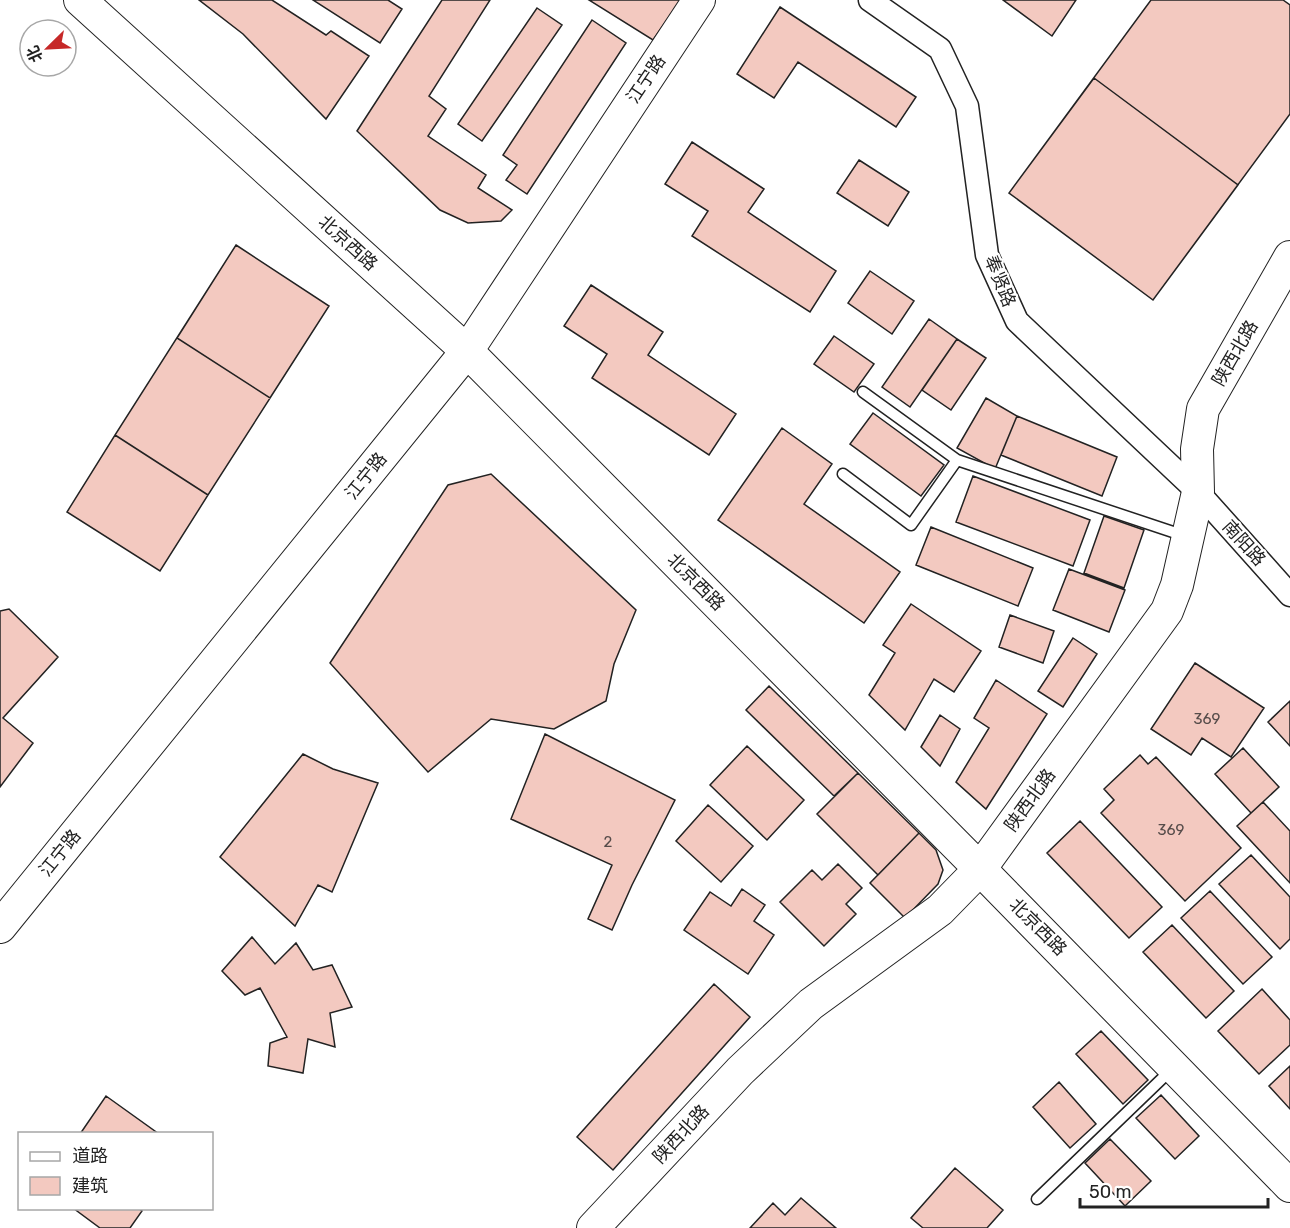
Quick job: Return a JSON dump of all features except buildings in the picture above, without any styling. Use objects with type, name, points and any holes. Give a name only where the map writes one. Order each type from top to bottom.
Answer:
[{"type":"main road","name":"江宁路","points":[[0,927],[467,351],[699,0]]},
{"type":"main road","name":"北京西路","points":[[95,5],[467,351],[1290,1186]]},
{"type":"main road","name":"陕西北路","points":[[593,1228],[740,1071],[811,1004],[939,910],[980,869],[1167,611],[1177,585],[1198,492],[1197,449],[1203,409],[1290,257]]},
{"type":"street","name":"奉贤路","points":[[870,0],[940,49],[967,106],[987,255],[1017,321],[1198,492]]},
{"type":"street","name":"南阳路","points":[[1198,492],[1290,594]]},
{"type":"lane","points":[[863,392],[957,460],[1188,537]]},
{"type":"lane","points":[[843,474],[911,525],[957,460]]},
{"type":"lane","points":[[1037,1199],[1175,1067]]}]
